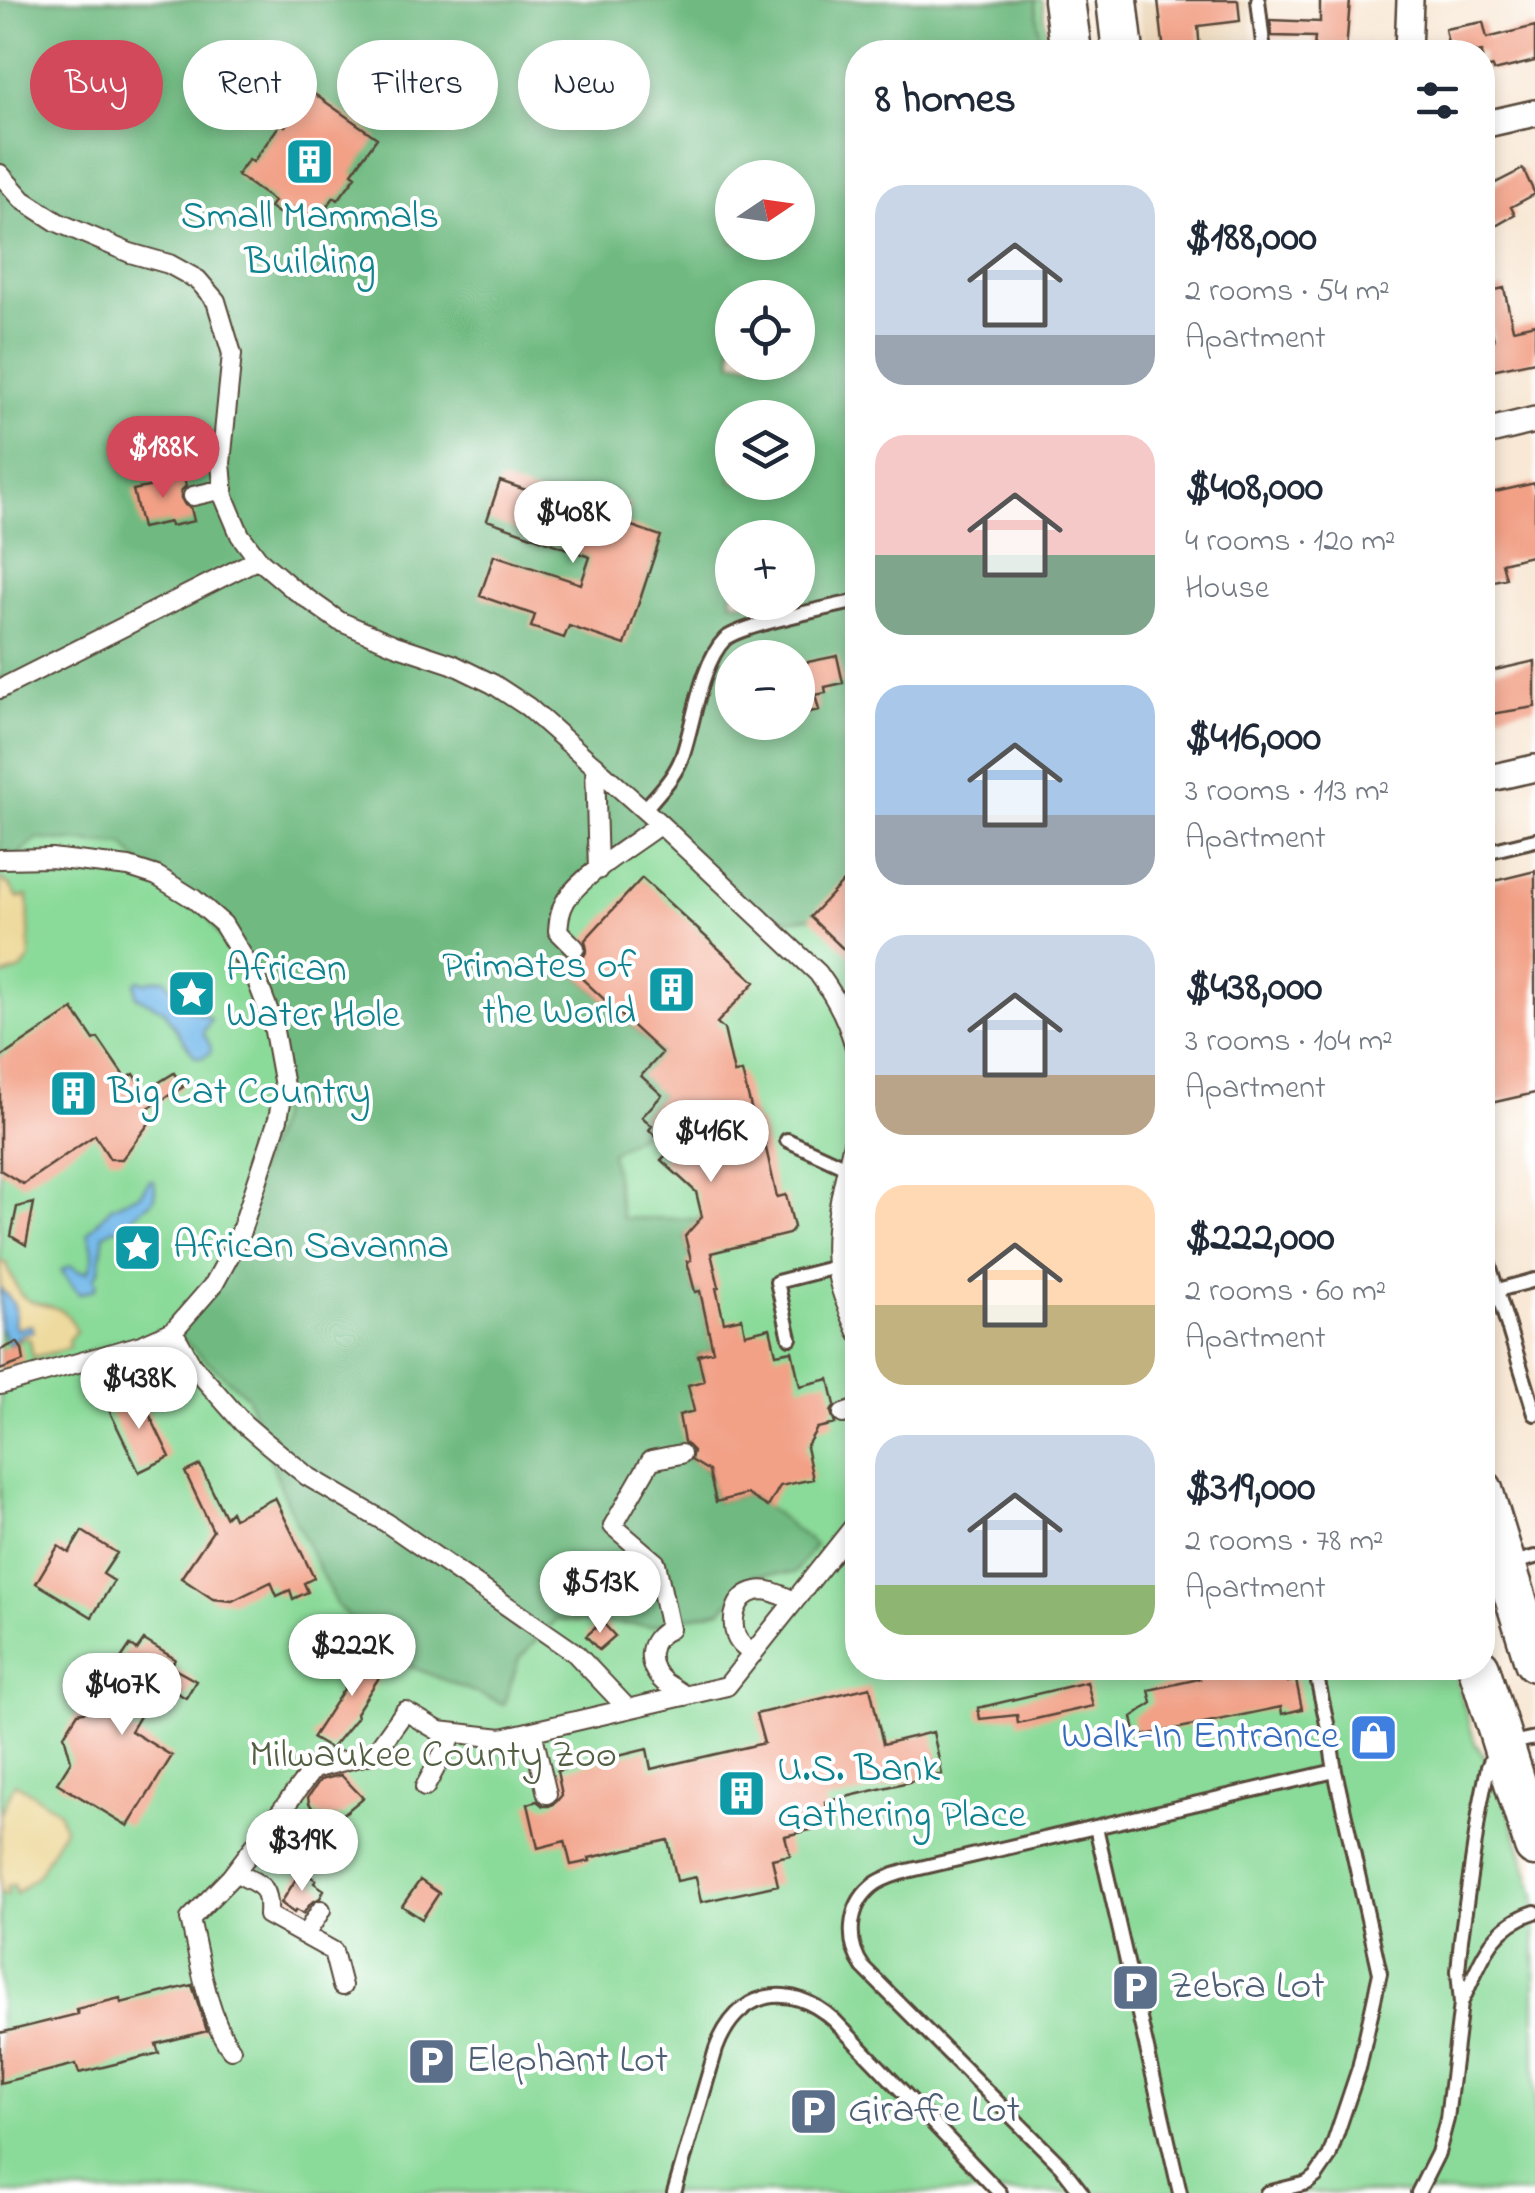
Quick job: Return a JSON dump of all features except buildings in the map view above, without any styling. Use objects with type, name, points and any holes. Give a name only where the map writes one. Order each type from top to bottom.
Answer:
[{"type":"main road","points":[[1064,0],[1069,40]]},
{"type":"main road","points":[[1117,0],[1122,40]]},
{"type":"main road","points":[[1495,1528],[1535,1662]]},
{"type":"main road","points":[[1486,1680],[1519,1741],[1535,1846]]},
{"type":"street","points":[[1408,40],[1410,0]]},
{"type":"street","points":[[1495,123],[1535,113]]},
{"type":"street","points":[[0,174],[23,200],[56,222],[130,253],[169,264],[198,280],[216,301],[232,354],[221,463],[224,497],[240,535],[258,559],[339,621],[452,664],[493,684],[528,708],[660,824],[818,973],[845,1015]]},
{"type":"street","points":[[1495,430],[1535,420]]},
{"type":"street","points":[[193,496],[224,489]]},
{"type":"street","points":[[0,689],[258,559]]},
{"type":"street","points":[[594,765],[598,870]]},
{"type":"street","points":[[1495,777],[1535,768]]},
{"type":"street","points":[[575,948],[558,930],[559,914],[567,898],[660,824]]},
{"type":"street","points":[[0,859],[36,857],[129,867],[165,880],[194,900],[223,924],[256,978],[280,1056],[284,1086],[278,1119],[238,1240],[214,1284],[173,1330],[141,1344],[0,1385]]},
{"type":"street","points":[[845,1171],[836,1216],[836,1267],[845,1300]]},
{"type":"street","points":[[173,1330],[192,1365],[243,1423],[306,1476],[387,1523],[574,1654],[628,1709]]},
{"type":"street","points":[[681,1454],[651,1460],[614,1526],[656,1563],[670,1629],[653,1642],[650,1658],[664,1682],[685,1696]]},
{"type":"street","points":[[231,2048],[215,2019],[190,1919],[235,1872],[314,1769],[375,1753],[405,1711],[439,1731],[502,1738],[727,1686],[845,1537]]},
{"type":"street","points":[[752,1654],[736,1635],[734,1620],[737,1606],[746,1594],[759,1590],[776,1592],[794,1601]]},
{"type":"street","points":[[532,1731],[547,1794]]},
{"type":"street","points":[[425,1787],[454,1733]]},
{"type":"street","points":[[235,1872],[264,1887],[269,1895],[268,1914],[333,1951],[342,1986]]},
{"type":"street","points":[[304,1934],[321,1910]]},
{"type":"lane","points":[[1258,0],[1263,40]]},
{"type":"lane","points":[[644,810],[672,778],[682,757],[701,689],[726,638],[746,629],[845,604]]},
{"type":"lane","points":[[1495,850],[1535,840]]},
{"type":"lane","points":[[786,1140],[845,1166]]},
{"type":"lane","points":[[790,1338],[777,1282],[836,1267]]},
{"type":"lane","points":[[1498,1290],[1535,1280]]},
{"type":"lane","points":[[1495,1281],[1535,1412]]},
{"type":"lane","points":[[1267,2193],[1307,2184],[1329,2157],[1359,2068],[1380,1973],[1317,1680]]},
{"type":"lane","points":[[1418,2193],[1438,2154],[1445,2127],[1461,2003],[1459,1954],[1482,1793],[1492,1757],[1519,1741]]},
{"type":"lane","points":[[1082,2193],[1061,2166],[864,1967],[856,1953],[852,1928],[856,1908],[865,1894],[885,1878],[1335,1771]]},
{"type":"lane","points":[[1096,1828],[1180,2193]]},
{"type":"lane","points":[[1461,2003],[1497,1934],[1510,1922],[1535,1912]]},
{"type":"lane","points":[[674,2193],[723,2032],[733,2016],[750,2003],[783,1995],[811,2003],[834,2020],[1000,2193]]},
{"type":"shaded area","points":[[1138,0],[1248,0],[1253,40],[1143,40]]},
{"type":"green space","name":"Milwaukee County Zoo","points":[[0,0],[1042,0],[1047,40],[845,40],[845,1680],[1457,1680],[1475,1743],[1499,1779],[1535,1895],[1535,2193],[0,2193]]},
{"type":"green space","points":[[0,0],[1035,0],[1040,40],[845,40],[845,917],[789,920],[747,906],[660,824],[567,898],[558,930],[575,948],[565,963],[662,1053],[662,1095],[642,1116],[652,1126],[611,1153],[622,1218],[702,1217],[685,1236],[695,1292],[700,1291],[713,1351],[698,1355],[704,1381],[686,1442],[688,1458],[709,1471],[716,1502],[747,1494],[815,1545],[795,1573],[754,1575],[721,1610],[652,1626],[555,1620],[519,1659],[504,1704],[391,1659],[370,1641],[336,1604],[287,1503],[247,1396],[173,1331],[214,1284],[278,1119],[272,1020],[208,916],[151,877],[124,845],[36,839],[9,863],[0,863]]},
{"type":"sand","points":[[0,879],[18,898],[28,896],[30,959],[21,970],[0,977]]},
{"type":"sand","points":[[0,1261],[7,1264],[20,1294],[27,1300],[57,1308],[71,1320],[76,1331],[68,1340],[69,1347],[33,1357],[26,1337],[9,1345],[0,1327]]},
{"type":"sand","points":[[15,1783],[58,1810],[64,1828],[38,1875],[16,1894],[14,1885],[7,1886],[8,1896],[0,1892],[0,1815]]},
{"type":"water","points":[[165,979],[184,1005],[211,1019],[203,1032],[210,1053],[203,1057],[195,1057],[163,1010],[136,996],[135,983],[139,980],[146,983]]},
{"type":"water","points":[[150,1180],[154,1181],[153,1199],[123,1228],[104,1234],[95,1289],[79,1294],[61,1270],[71,1266],[88,1272],[93,1252],[88,1233],[111,1207],[140,1194]]},
{"type":"water","points":[[0,1288],[14,1306],[16,1329],[31,1325],[33,1332],[23,1333],[9,1345],[0,1327]]},
{"type":"place","name":"Small Mammals Building","points":[[310,162]]},
{"type":"place","name":"Primates of the World","points":[[671,990]]},
{"type":"place","name":"African Water Hole","points":[[191,993]]},
{"type":"place","name":"Big Cat Country","points":[[73,1093]]},
{"type":"place","name":"African Savanna","points":[[138,1247]]},
{"type":"place","name":"Walk-In Entrance","points":[[1374,1737]]},
{"type":"place","name":"U.S. Bank Gathering Place","points":[[742,1793]]},
{"type":"place","name":"Zebra Lot","points":[[1135,1987]]},
{"type":"place","name":"Elephant Lot","points":[[431,2061]]},
{"type":"place","name":"Giraffe Lot","points":[[813,2111]]}]
